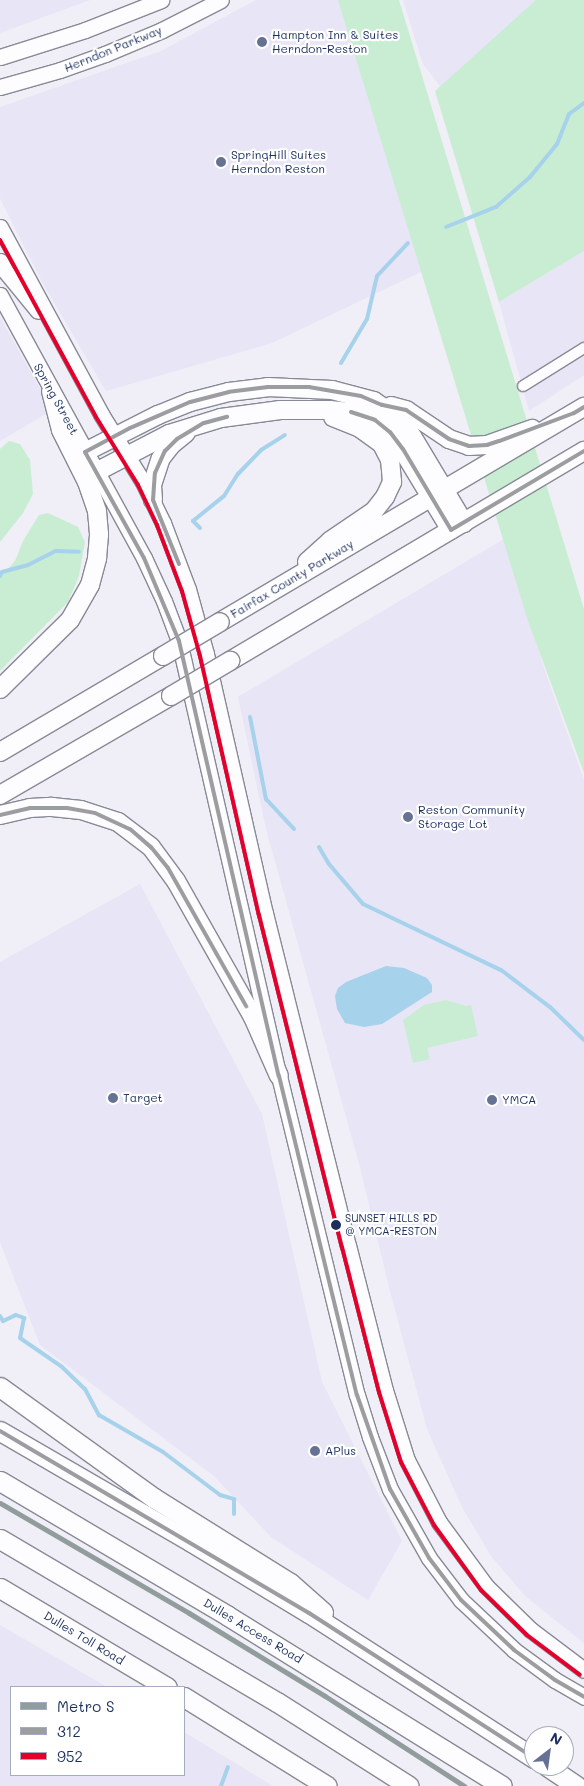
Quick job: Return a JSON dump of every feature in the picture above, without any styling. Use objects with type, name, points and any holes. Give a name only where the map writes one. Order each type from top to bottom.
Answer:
[{"type":"highway","points":[[85,452],[115,435],[190,402],[248,389],[289,386],[332,390],[361,396],[382,405],[398,416],[408,428],[438,493],[458,526]]},
{"type":"highway","points":[[0,689],[70,620],[90,585],[97,558],[99,534],[97,511],[87,482],[61,430],[51,391]]},
{"type":"highway","points":[[382,405],[406,410],[449,439],[469,446],[488,445],[579,410]]},
{"type":"highway","points":[[96,472],[169,434],[204,423],[262,412],[311,410],[359,413],[383,425],[438,493]]},
{"type":"highway","points":[[280,586],[330,541],[374,510],[386,497],[392,482],[390,460],[377,438],[360,428],[311,410]]},
{"type":"highway","name":"Fairfax County Parkway","points":[[0,752],[579,410]]},
{"type":"highway","points":[[152,500],[155,473],[165,451],[177,439],[204,423]]},
{"type":"highway","points":[[0,795],[584,451]]},
{"type":"highway","points":[[0,816],[30,808],[52,807],[81,810],[118,822],[152,847],[176,881],[249,1011],[279,1076]]},
{"type":"highway","points":[[0,1387],[154,1498],[290,1583],[368,1650]]},
{"type":"highway","points":[[0,1431],[190,1541],[368,1650],[524,1751]]},
{"type":"highway","name":"Dulles Access Road","points":[[0,1482],[228,1616],[502,1786]]},
{"type":"highway","points":[[0,1538],[260,1692],[409,1786]]},
{"type":"highway","name":"Dulles Toll Road","points":[[0,1588],[165,1686]]},
{"type":"highway","points":[[185,1698],[327,1786]]},
{"type":"highway","points":[[562,1776],[577,1786]]},
{"type":"main road","points":[[0,57],[85,30],[161,0]]},
{"type":"main road","name":"Herndon Parkway","points":[[0,87],[106,54],[162,30],[221,0]]},
{"type":"main road","points":[[0,227],[152,500],[188,589],[206,654],[265,913],[384,1390],[407,1460],[439,1522],[486,1586],[531,1630],[584,1670]]},
{"type":"main road","points":[[0,261],[6,272],[60,337]]},
{"type":"main road","name":"Spring Street","points":[[1,300],[155,579],[172,620],[185,667],[279,1076],[357,1395],[390,1489],[429,1558],[461,1600],[514,1650],[584,1697]]},
{"type":"street","points":[[523,386],[584,348]]},
{"type":"shaded area","points":[[0,0],[90,0],[0,33]]},
{"type":"shaded area","points":[[256,0],[340,0],[423,271],[272,343],[106,391],[42,282],[0,198],[0,107],[161,51]]},
{"type":"shaded area","points":[[403,0],[569,0],[459,111],[423,64]]},
{"type":"shaded area","points":[[584,251],[584,375],[529,411],[499,302]]},
{"type":"shaded area","points":[[0,317],[44,396],[46,414],[0,441]]},
{"type":"shaded area","points":[[504,539],[546,674],[584,780],[584,1643],[525,1596],[491,1556],[462,1507],[427,1429],[390,1291],[360,1167],[266,829],[238,697]]},
{"type":"shaded area","points":[[140,884],[262,1114],[322,1382],[402,1541],[368,1600],[271,1537],[214,1476],[40,1345],[0,1242],[0,962]]},
{"type":"shaded area","points":[[0,1625],[105,1686],[10,1686],[10,1776],[185,1776],[185,1733],[273,1786],[0,1786]]},
{"type":"green space","points":[[338,0],[399,0],[584,609],[584,773],[528,621]]},
{"type":"green space","points":[[536,0],[584,0],[584,251],[499,302],[435,91]]},
{"type":"green space","points":[[9,441],[20,444],[30,460],[33,494],[23,513],[0,542],[0,449]]},
{"type":"green space","points":[[48,513],[78,527],[85,542],[79,576],[68,602],[0,671],[0,578],[15,561],[23,541],[39,515]]},
{"type":"green space","points":[[446,1000],[466,1006],[471,1005],[478,1036],[427,1048],[430,1059],[413,1063],[403,1020],[424,1005]]},
{"type":"water","points":[[386,966],[404,968],[427,978],[432,985],[432,992],[382,1024],[364,1027],[345,1023],[337,1009],[335,996],[338,988],[346,982]]},
{"type":"waterway","points":[[446,227],[496,207],[530,177],[557,144],[569,114],[584,103]]},
{"type":"waterway","points":[[341,363],[367,319],[377,276],[408,243]]},
{"type":"waterway","points":[[200,528],[193,521],[224,496],[238,474],[261,450],[285,435]]},
{"type":"waterway","points":[[0,576],[2,572],[28,565],[56,551],[79,552]]},
{"type":"waterway","points":[[250,717],[266,799],[294,829]]},
{"type":"waterway","points":[[319,847],[329,864],[363,904],[501,970],[550,1007],[584,1040]]},
{"type":"waterway","points":[[0,1316],[3,1321],[16,1315],[24,1318],[20,1338],[62,1367],[85,1389],[99,1415],[163,1452],[220,1495],[234,1499],[234,1514]]},
{"type":"waterway","points":[[221,1786],[228,1767]]},
{"type":"metro line","name":"S","points":[[0,1503],[189,1613],[325,1696],[464,1786]]},
{"type":"transit line","name":"952","points":[[0,240],[96,417],[138,485],[157,525],[182,591],[200,656],[259,915],[342,1247],[379,1392],[401,1462],[434,1525],[481,1590],[527,1635],[580,1675]]},
{"type":"transit line","name":"312","points":[[584,407],[574,413],[499,441],[487,445],[469,446],[449,439],[406,410],[382,405],[361,396],[309,387],[268,387],[229,392],[190,402],[130,428],[85,452],[144,558],[179,641],[279,1076],[357,1395],[390,1489],[429,1558],[461,1600],[514,1650],[555,1680],[584,1697]]},
{"type":"transit line","name":"312","points":[[351,412],[375,420],[390,432],[403,449],[451,530],[584,451]]},
{"type":"transit line","name":"312","points":[[179,564],[153,500],[155,473],[165,451],[177,439],[204,423],[227,417]]},
{"type":"transit line","name":"312","points":[[0,815],[30,808],[67,808],[95,813],[130,829],[151,847],[168,868],[246,1006]]},
{"type":"transit line","name":"312","points":[[0,1431],[309,1613],[524,1752]]},
{"type":"place","name":"Hampton Inn & Suites Herndon-Reston","points":[[262,42]]},
{"type":"place","name":"SpringHill Suites Herndon Reston","points":[[221,162]]},
{"type":"place","name":"Reston Community Storage Lot","points":[[408,817]]},
{"type":"place","name":"Target","points":[[113,1098]]},
{"type":"place","name":"YMCA","points":[[492,1100]]},
{"type":"place","name":"SUNSET HILLS RD @ YMCA-RESTON","points":[[336,1225]]},
{"type":"place","name":"APlus","points":[[315,1451]]}]
